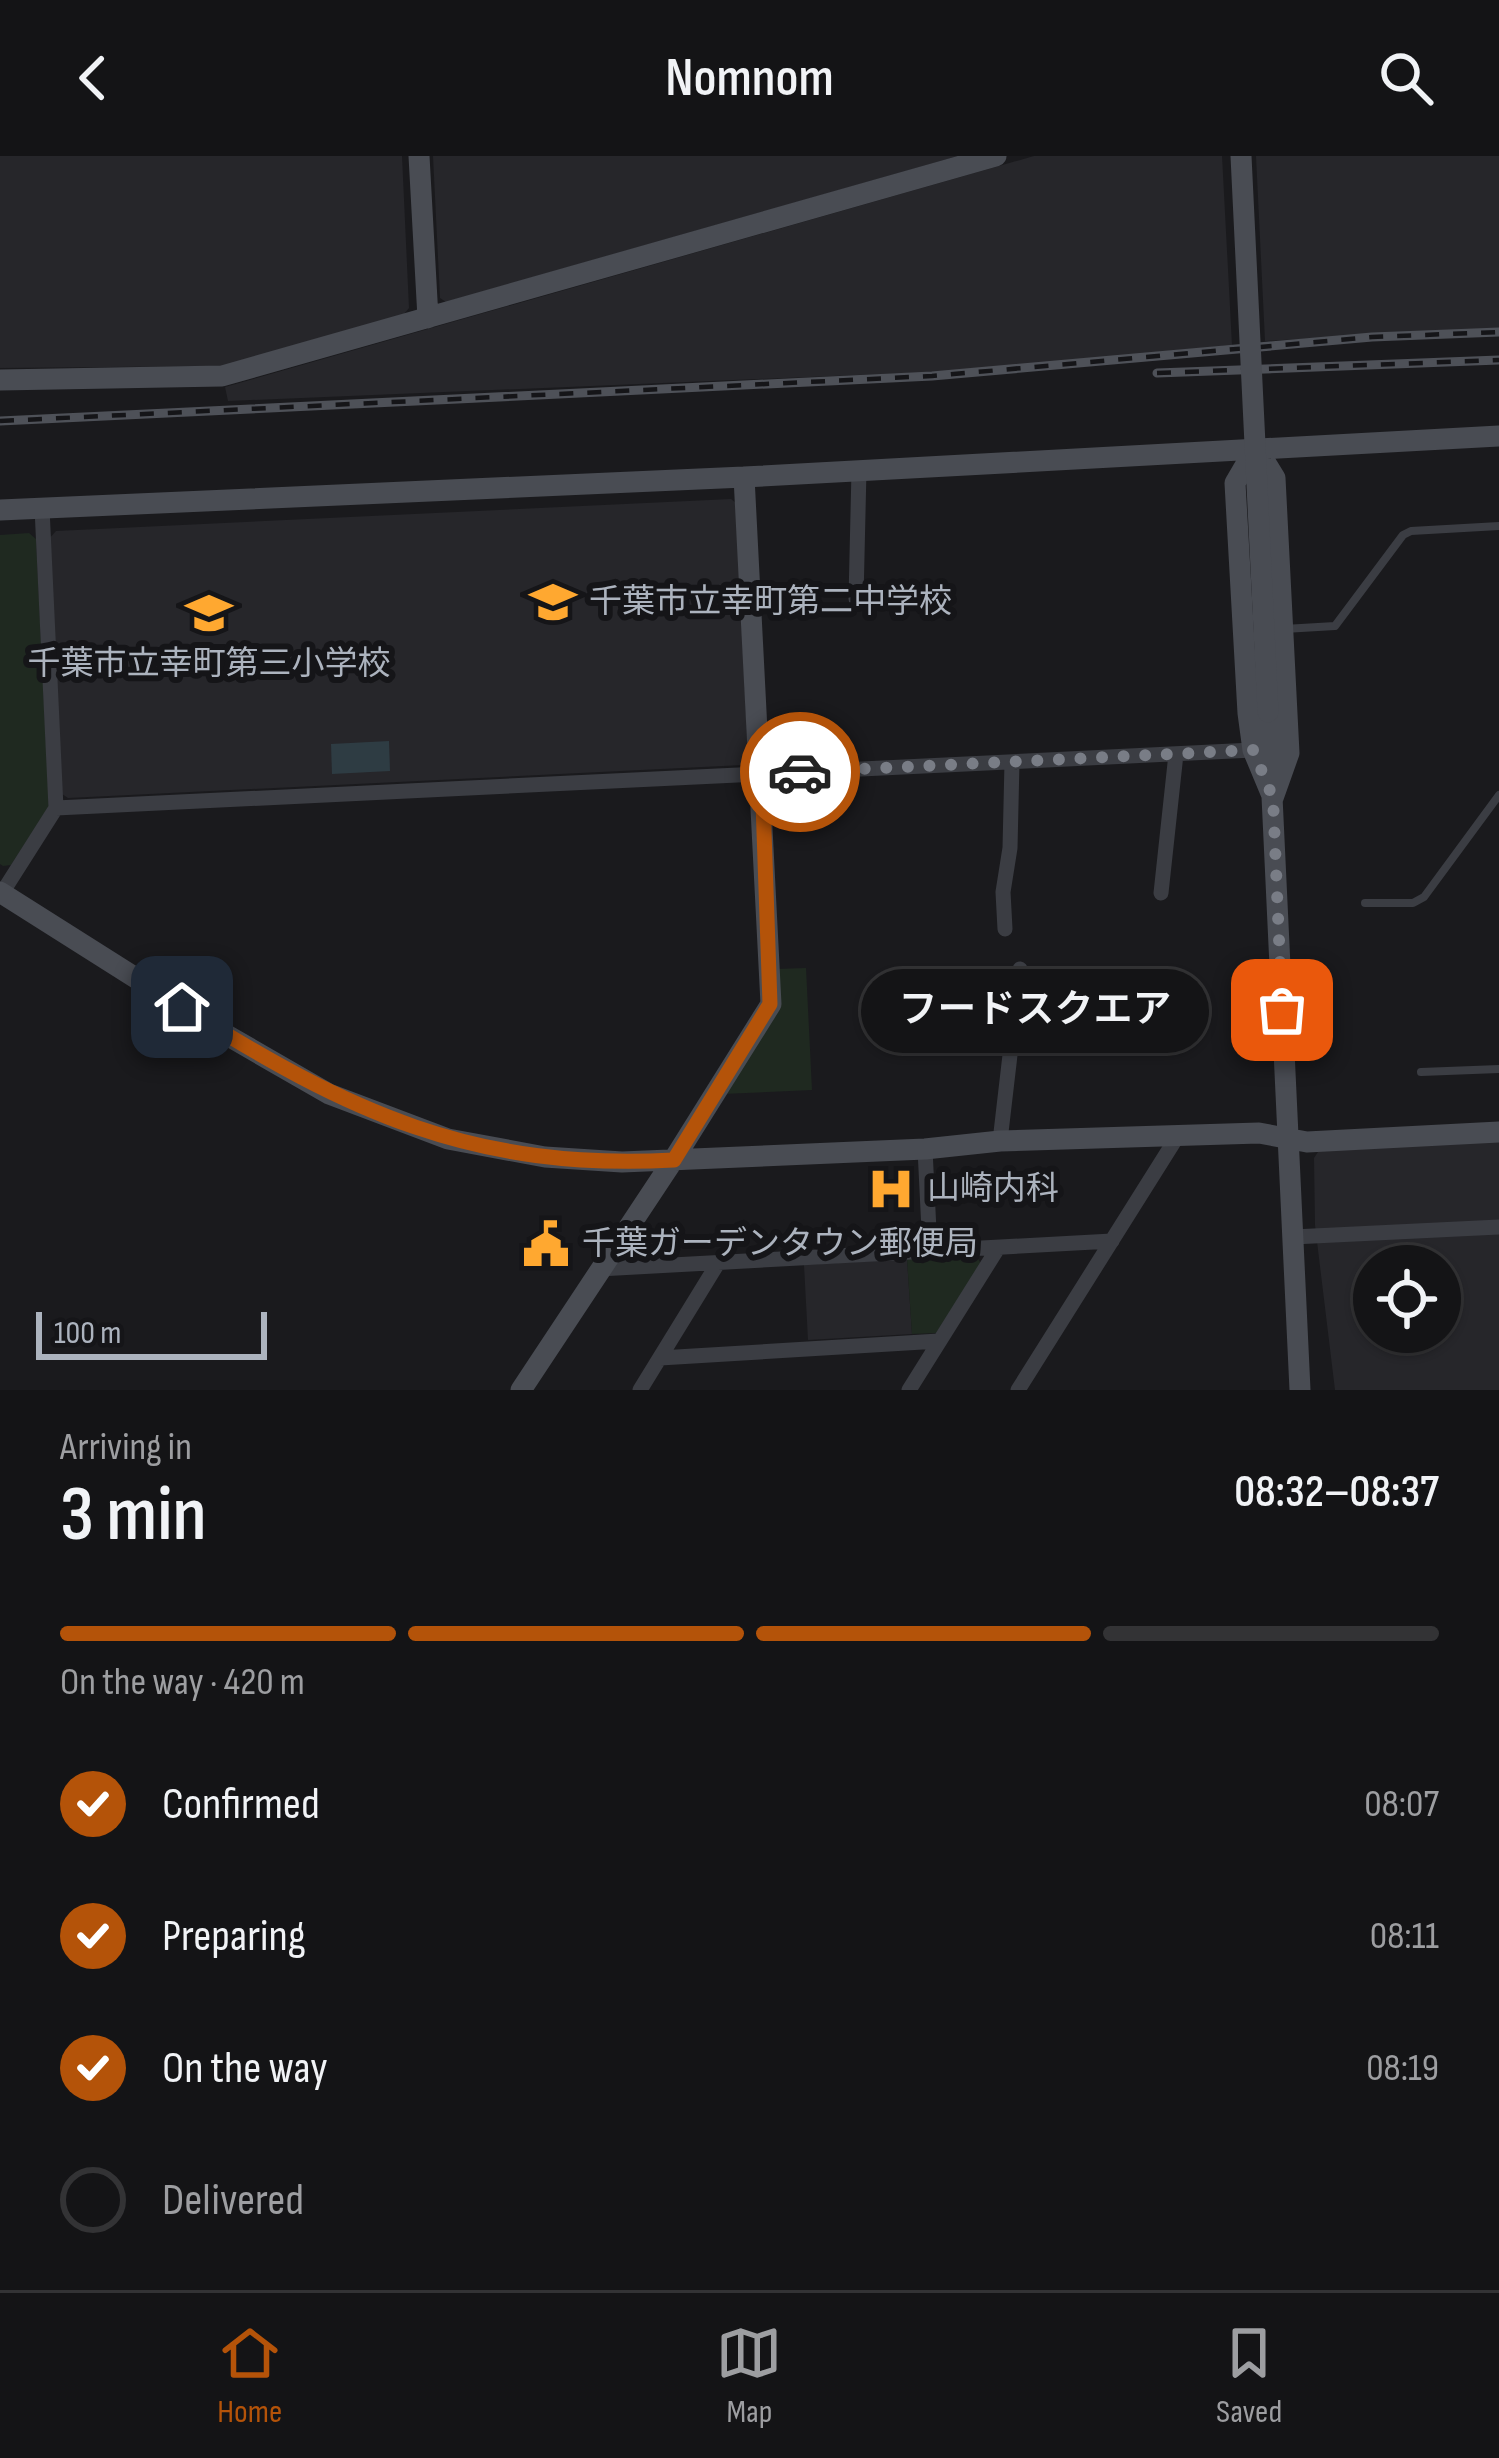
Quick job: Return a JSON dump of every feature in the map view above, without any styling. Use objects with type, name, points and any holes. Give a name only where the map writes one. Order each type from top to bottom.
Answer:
[{"type":"street","points":[[419,156],[428,318]]},
{"type":"street","points":[[0,380],[222,376],[996,156]]},
{"type":"street","points":[[1240,156],[1300,1390]]},
{"type":"street","points":[[0,510],[744,477],[1499,436]]},
{"type":"street","points":[[1256,447],[1275,478],[1283,629],[1289,753],[1273,798]]},
{"type":"street","points":[[1256,447],[1235,483],[1253,750],[1273,798]]},
{"type":"street","points":[[856,599],[859,470]]},
{"type":"street","points":[[521,1390],[674,1160],[770,1004],[744,477]]},
{"type":"street","points":[[42,508],[56,808],[1,892],[329,1094],[448,1139],[545,1157],[622,1162],[926,1149],[1000,1141],[1259,1133],[1307,1142],[1499,1132]]},
{"type":"street","points":[[56,808],[1253,750]]},
{"type":"street","points":[[1161,893],[1176,754]]},
{"type":"street","points":[[1005,928],[1012,762]]},
{"type":"street","points":[[1000,1141],[1020,969]]},
{"type":"street","points":[[1018,1390],[1177,1136]]},
{"type":"street","points":[[926,1149],[930,1251]]},
{"type":"street","points":[[1293,1237],[1499,1227]]},
{"type":"street","points":[[599,1269],[1112,1241]]},
{"type":"street","points":[[909,1390],[998,1248]]},
{"type":"street","points":[[640,1390],[718,1263]]},
{"type":"street","points":[[660,1358],[939,1341]]},
{"type":"lane","points":[[1283,629],[1335,626],[1397,542],[1411,531],[1499,526]]},
{"type":"lane","points":[[1365,903],[1420,901],[1499,795]]},
{"type":"lane","points":[[1421,1072],[1499,1069]]},
{"type":"shaded area","points":[[0,156],[402,156],[409,308],[404,314],[222,366],[0,368]]},
{"type":"shaded area","points":[[433,156],[958,156],[446,302],[440,298]]},
{"type":"shaded area","points":[[1034,156],[1222,156],[1232,345],[954,371],[228,401],[225,387]]},
{"type":"shaded area","points":[[1256,156],[1499,156],[1499,328],[1265,341]]},
{"type":"shaded area","points":[[731,499],[736,503],[748,758],[743,765],[68,798],[62,794],[48,540],[56,531]]},
{"type":"shaded area","points":[[389,741],[390,771],[332,774],[331,744]]},
{"type":"shaded area","points":[[1499,1141],[1499,1390],[1335,1390],[1315,1225],[1314,1158],[1320,1149]]},
{"type":"shaded area","points":[[907,1259],[912,1334],[808,1340],[804,1265]]},
{"type":"green space","points":[[29,533],[36,539],[49,806],[11,865],[3,866],[0,535]]},
{"type":"green space","points":[[806,968],[812,1090],[722,1094],[776,969]]},
{"type":"green space","points":[[975,1253],[981,1264],[936,1333],[912,1334],[907,1259]]},
{"type":"railway","points":[[0,421],[932,376],[1372,337],[1499,332]]},
{"type":"railway","points":[[1157,373],[1499,360]]},
{"type":"way so far","points":[[800,772],[1253,750],[1273,798],[1282,1010]]},
{"type":"place","name":"千葉市立幸町第二中学校","points":[[553,602]]},
{"type":"place","name":"千葉市立幸町第三小学校","points":[[209,613]]},
{"type":"place","name":"フードスクエア","points":[[1282,1010]]},
{"type":"place","name":"山崎内科","points":[[891,1189]]},
{"type":"place","name":"千葉ガーデンタウン郵便局","points":[[546,1244]]},
{"type":"route","points":[[182,1007],[329,1094],[448,1139],[545,1157],[674,1160],[770,1004],[762,774],[800,772]]}]
